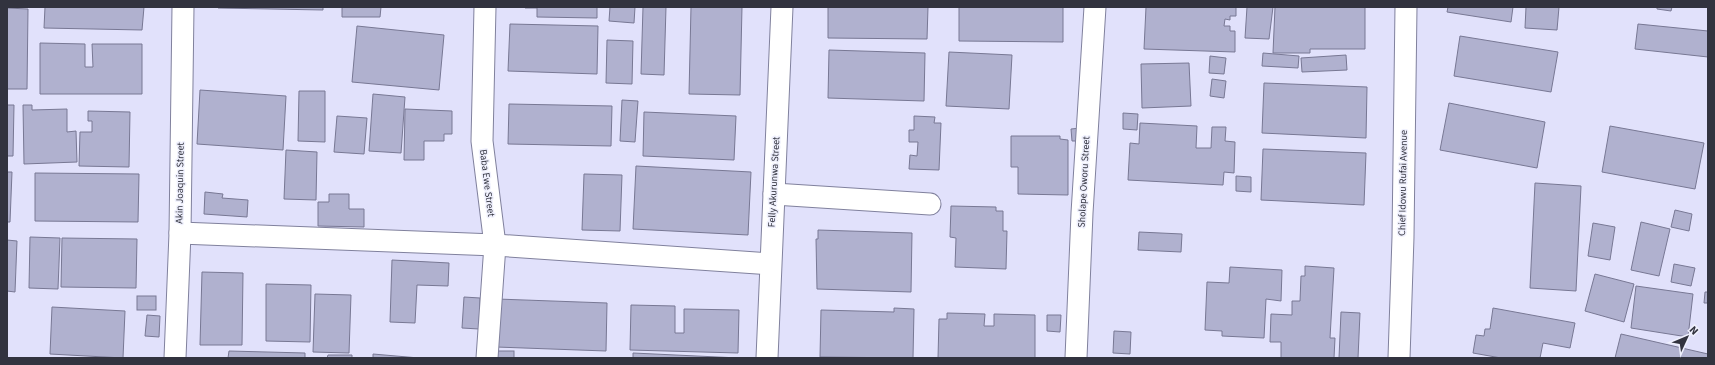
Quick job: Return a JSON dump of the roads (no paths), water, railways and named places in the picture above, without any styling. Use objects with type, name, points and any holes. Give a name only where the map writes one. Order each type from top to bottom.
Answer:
[{"type":"street","name":"Akin Joaquin Street","points":[[175,358],[180,233],[183,7]]},
{"type":"street","name":"Baba Ewe Street","points":[[485,7],[482,141],[495,245],[487,358]]},
{"type":"street","name":"Felly Akurunwa Street","points":[[767,358],[782,7]]},
{"type":"street","name":"Sholape Oworu Street","points":[[1076,358],[1082,213],[1095,7]]},
{"type":"street","name":"Chief Idowu Rufai Avenue","points":[[1399,358],[1403,237],[1406,7]]},
{"type":"street","points":[[774,194],[930,204]]},
{"type":"street","points":[[180,233],[495,245],[770,264]]}]
